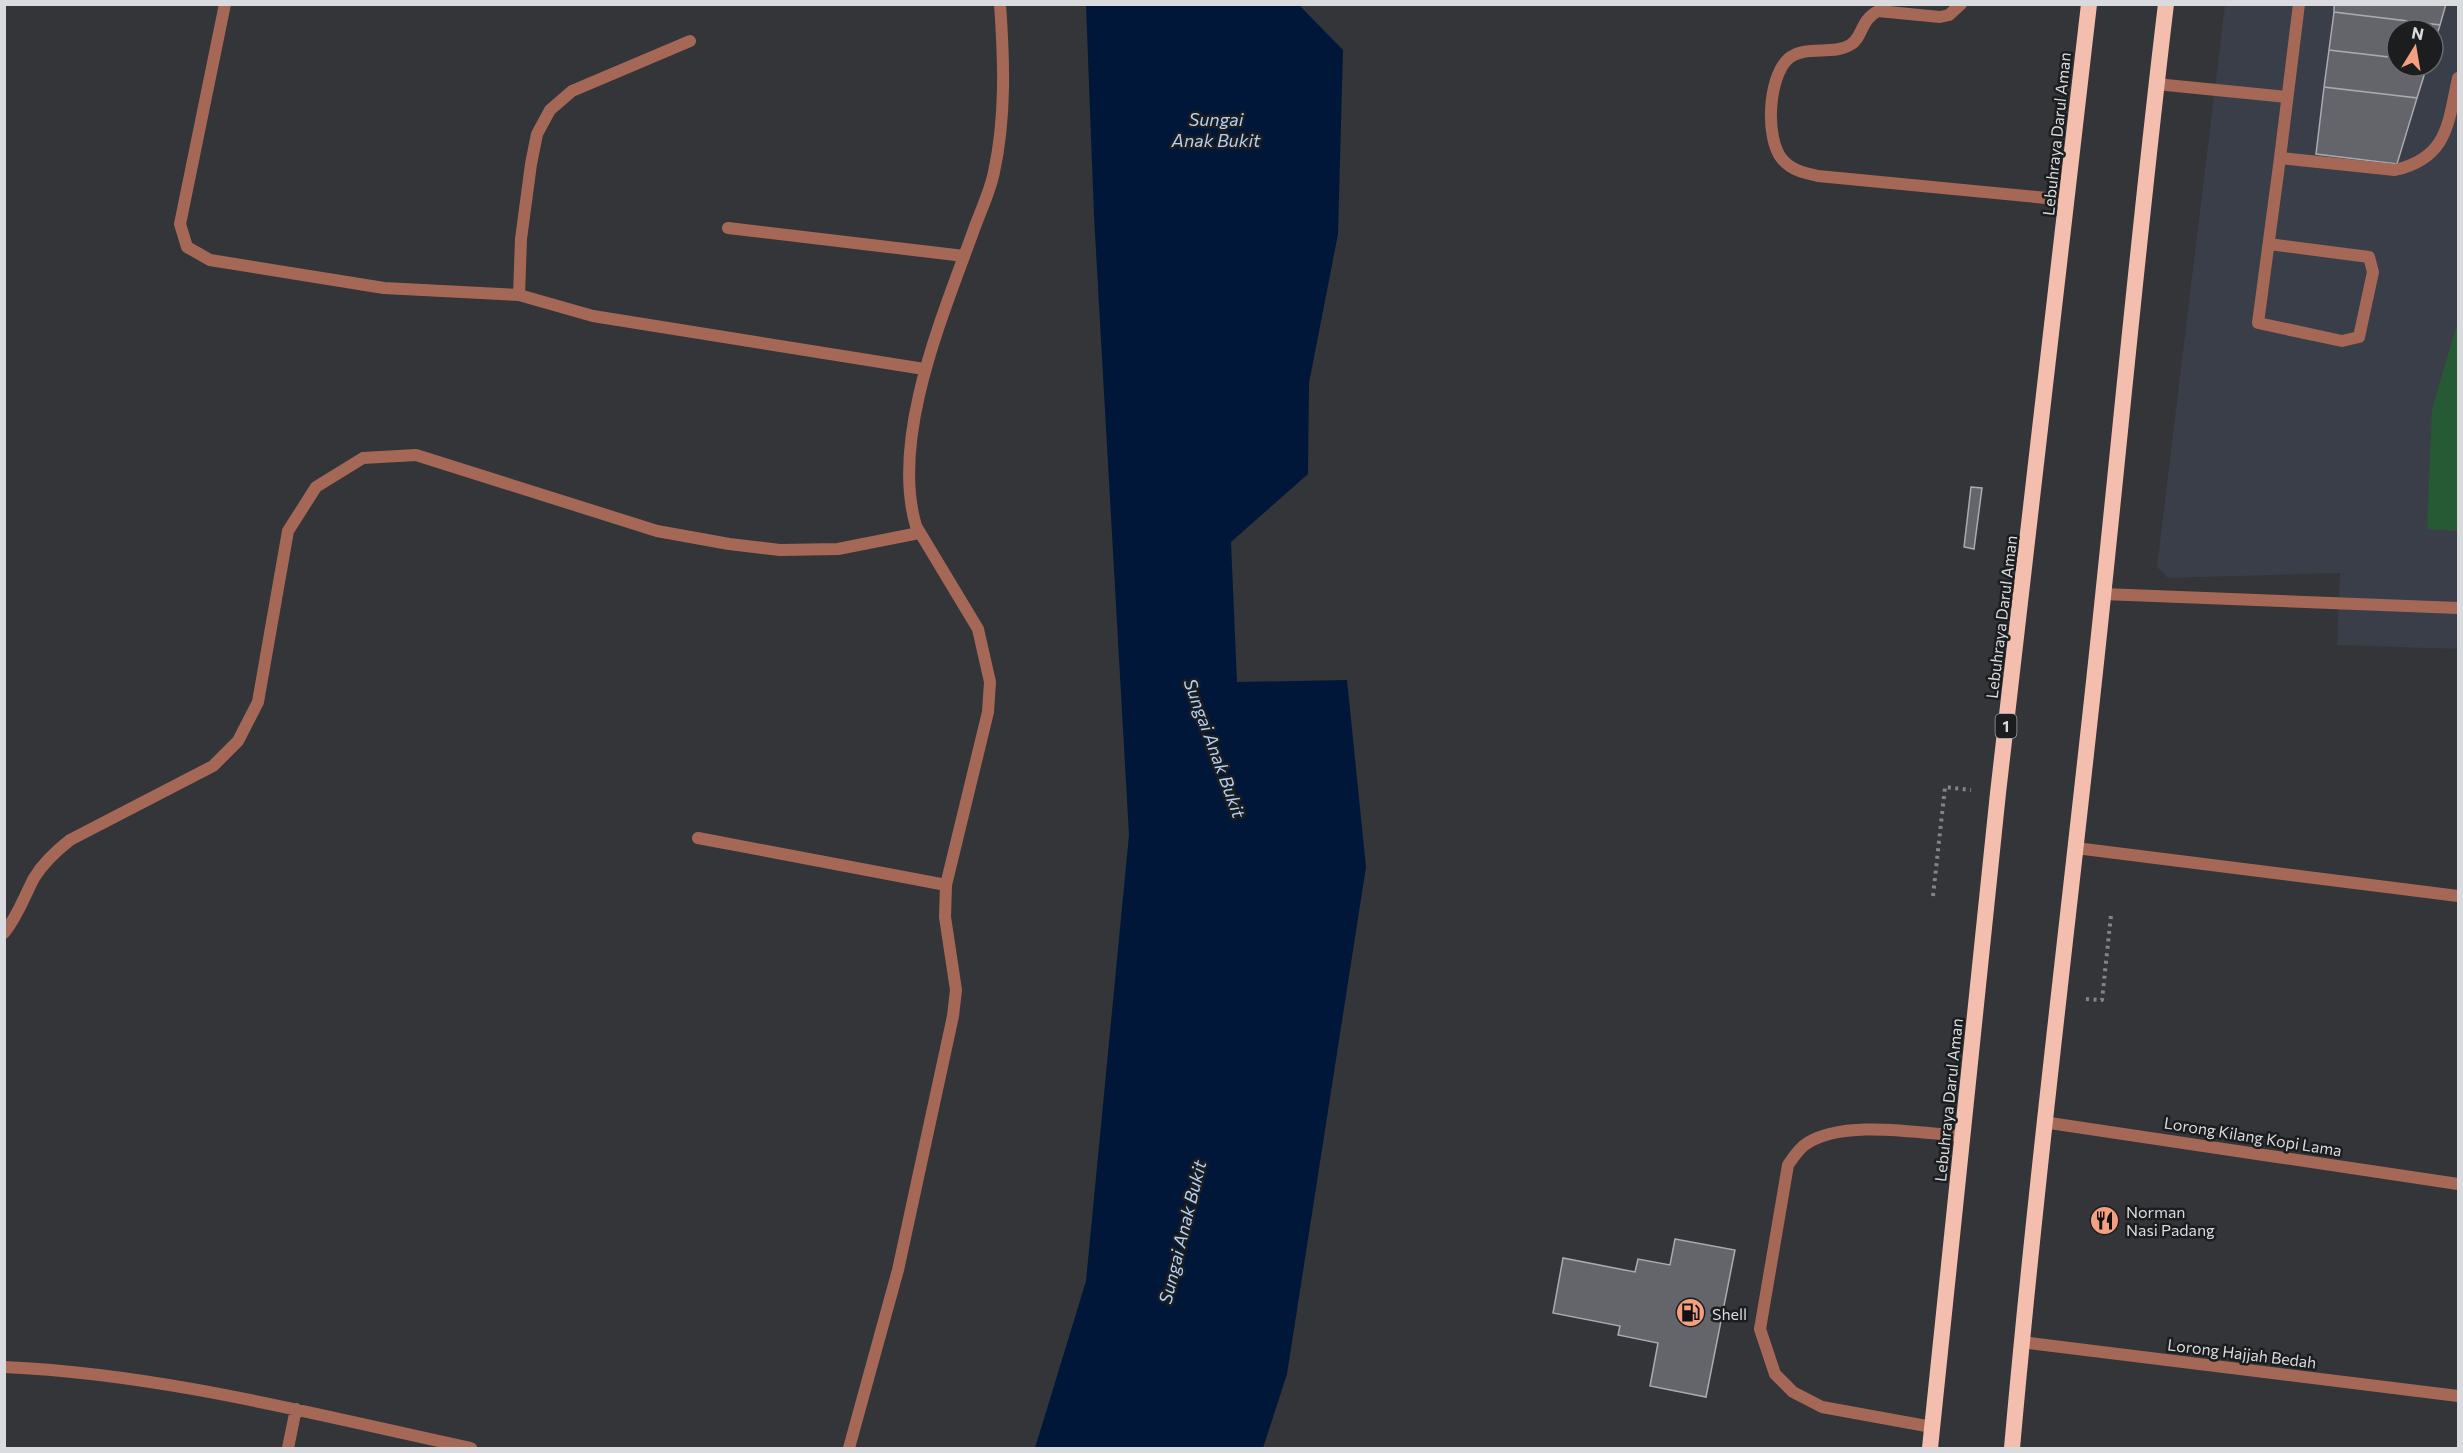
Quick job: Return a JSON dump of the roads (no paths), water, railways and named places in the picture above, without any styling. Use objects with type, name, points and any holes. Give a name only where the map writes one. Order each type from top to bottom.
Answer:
[{"type":"highway","name":"Lebuhraya Darul Aman","points":[[1930,1449],[1998,793],[2089,4]]},
{"type":"highway","points":[[2012,1449],[2043,1122],[2076,848],[2166,4]]},
{"type":"street","points":[[225,4],[180,224],[188,247],[210,260],[384,288],[519,295],[593,316],[924,369]]},
{"type":"street","points":[[849,1449],[898,1270],[953,1016],[956,990],[945,917],[946,885],[988,712],[990,682],[978,629],[920,533],[911,511],[908,462],[924,369],[994,173],[1002,124],[1004,85],[1000,4]]},
{"type":"street","points":[[1961,4],[1949,15],[1940,17],[1878,11],[1870,15],[1863,23],[1857,39],[1850,45],[1804,52],[1789,58],[1776,80],[1770,107],[1773,141],[1780,156],[1789,166],[1818,176],[2067,200]]},
{"type":"street","points":[[2269,244],[2369,257],[2373,272],[2359,337],[2343,341],[2258,323],[2299,4]]},
{"type":"street","points":[[519,295],[521,239],[531,164],[537,135],[550,110],[572,91],[690,41]]},
{"type":"street","points":[[2280,158],[2395,170],[2412,166],[2430,153],[2446,134],[2458,78]]},
{"type":"street","points":[[2156,84],[2287,97]]},
{"type":"street","points":[[728,228],[964,256]]},
{"type":"street","points":[[4,933],[16,918],[34,878],[52,855],[69,840],[213,766],[238,741],[258,702],[288,531],[316,487],[363,458],[416,455],[657,531],[729,544],[780,550],[838,549],[920,533]]},
{"type":"street","points":[[2103,594],[2458,608]]},
{"type":"street","points":[[698,838],[946,885]]},
{"type":"street","points":[[2076,848],[2458,896]]},
{"type":"street","name":"Lorong Kilang Kopi Lama","points":[[2043,1122],[2458,1184]]},
{"type":"street","points":[[1932,1427],[1822,1407],[1793,1392],[1775,1374],[1760,1329],[1788,1165],[1805,1144],[1828,1133],[1860,1129],[1962,1136]]},
{"type":"street","name":"Lorong Hajjah Bedah","points":[[2021,1342],[2458,1396]]},
{"type":"street","points":[[4,1367],[113,1376],[296,1409],[471,1449]]},
{"type":"street","points":[[288,1449],[296,1409]]},
{"type":"water","name":"Sungai Anak Bukit","points":[[1086,5],[1299,5],[1343,50],[1338,234],[1309,383],[1308,474],[1231,542],[1237,682],[1347,680],[1366,867],[1287,1374],[1263,1448],[1035,1448],[1086,1281],[1129,835],[1094,216]]},
{"type":"place","name":"Norman Nasi Padang","points":[[2105,1220]]},
{"type":"place","name":"Shell","points":[[1691,1313]]}]
